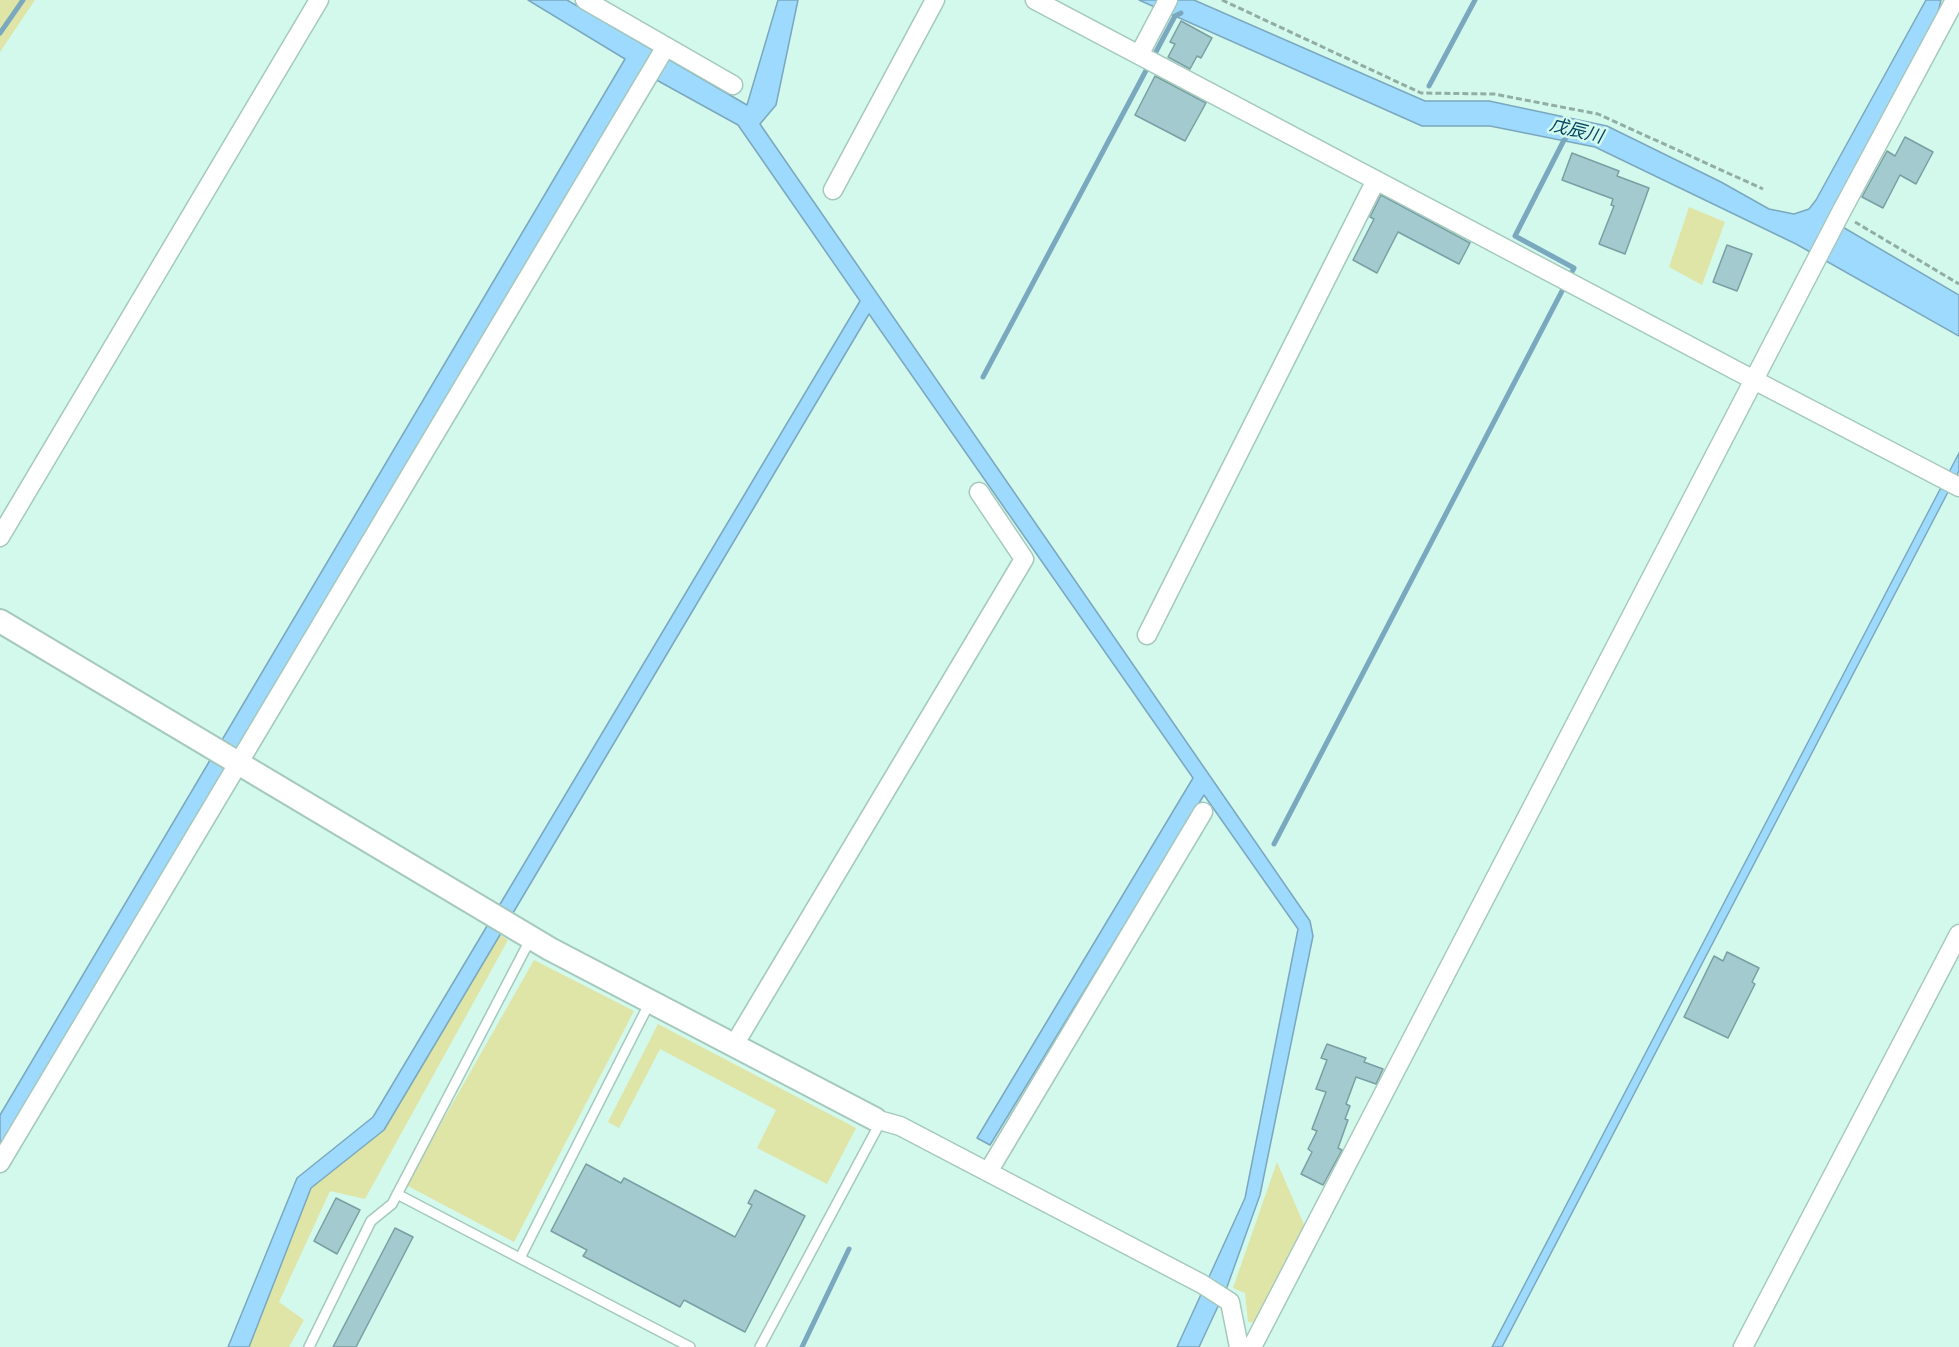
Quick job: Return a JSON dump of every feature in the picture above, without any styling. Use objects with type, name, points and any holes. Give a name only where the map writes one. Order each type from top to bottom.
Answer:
[{"type":"street","points":[[0,537],[319,0]]},
{"type":"street","points":[[585,0],[733,85]]},
{"type":"street","points":[[833,190],[935,0]]},
{"type":"street","points":[[1035,0],[1952,483]]},
{"type":"street","points":[[1148,59],[1158,18],[1168,0]]},
{"type":"street","points":[[1252,1347],[1840,214],[1954,0]]},
{"type":"street","points":[[0,1162],[665,48]]},
{"type":"street","points":[[1147,635],[1376,180]]},
{"type":"street","points":[[734,1045],[1024,559],[980,492]]},
{"type":"street","points":[[0,621],[531,938],[878,1120],[900,1126],[1202,1284],[1230,1302],[1239,1347]]},
{"type":"street","points":[[988,1172],[1203,812]]},
{"type":"street","points":[[1743,1347],[1959,934]]},
{"type":"lane","points":[[309,1347],[371,1221],[392,1204],[531,938]]},
{"type":"lane","points":[[520,1258],[650,1002]]},
{"type":"lane","points":[[760,1347],[878,1120]]},
{"type":"lane","points":[[397,1194],[690,1347]]},
{"type":"path","points":[[1222,0],[1421,93],[1494,94],[1598,114],[1763,189]]},
{"type":"path","points":[[1840,214],[1959,285]]},
{"type":"green space","points":[[0,0],[35,0],[0,52]]},
{"type":"green space","points":[[1689,207],[1725,222],[1702,285],[1669,267]]},
{"type":"green space","points":[[500,935],[508,940],[365,1199],[330,1191],[279,1302],[304,1320],[289,1347],[249,1347],[311,1188],[384,1130]]},
{"type":"green space","points":[[534,960],[634,1011],[514,1242],[406,1185]]},
{"type":"green space","points":[[658,1024],[856,1128],[827,1184],[757,1148],[776,1110],[660,1049],[619,1128],[608,1122]]},
{"type":"green space","points":[[1277,1162],[1305,1227],[1257,1323],[1248,1322],[1245,1293],[1233,1288]]},
{"type":"water","points":[[528,0],[567,0],[747,105],[778,0],[798,0],[776,105],[760,124],[1310,921],[1313,936],[1260,1195],[1227,1287],[1199,1347],[1177,1347],[1245,1198],[1298,929],[1204,795],[990,1145],[977,1138],[1193,778],[869,314],[384,1130],[311,1188],[249,1347],[228,1347],[297,1178],[373,1117],[860,301],[738,125],[642,72],[0,1148],[0,1115],[625,59]]},
{"type":"water","name":"戊辰川","points":[[1139,0],[1194,0],[1425,101],[1489,101],[1607,126],[1721,182],[1769,209],[1794,214],[1809,209],[1816,200],[1926,0],[1941,0],[1936,21],[1829,219],[1959,295],[1959,336],[1796,244],[1595,147],[1490,126],[1422,126]]},
{"type":"water","points":[[1959,453],[1959,471],[1502,1347],[1492,1347]]},
{"type":"building","points":[[1181,21],[1212,38],[1201,58],[1197,56],[1190,69],[1168,57],[1175,44],[1170,42]]},
{"type":"building","points":[[1155,76],[1206,103],[1185,141],[1135,115]]},
{"type":"building","points":[[1905,137],[1933,152],[1916,184],[1900,175],[1883,208],[1862,197],[1887,151],[1895,156]]},
{"type":"building","points":[[1572,153],[1619,171],[1617,176],[1649,188],[1625,254],[1599,244],[1614,206],[1611,205],[1613,199],[1562,180]]},
{"type":"building","points":[[1381,195],[1470,243],[1459,264],[1398,232],[1377,273],[1353,260],[1374,219],[1370,217]]},
{"type":"building","points":[[1727,245],[1752,254],[1737,291],[1713,282]]},
{"type":"building","points":[[1727,952],[1759,968],[1752,982],[1755,984],[1728,1038],[1684,1017],[1714,956],[1723,961]]},
{"type":"building","points":[[1327,1044],[1366,1058],[1364,1062],[1383,1069],[1376,1084],[1356,1077],[1346,1104],[1350,1106],[1345,1119],[1348,1120],[1338,1148],[1342,1150],[1323,1185],[1301,1174],[1312,1152],[1308,1149],[1317,1131],[1312,1129],[1326,1092],[1316,1089],[1327,1060],[1321,1058]]},
{"type":"building","points":[[586,1164],[621,1183],[624,1178],[735,1237],[752,1205],[748,1203],[755,1190],[805,1216],[745,1332],[684,1300],[680,1307],[583,1256],[587,1250],[551,1231]]},
{"type":"building","points":[[336,1198],[360,1210],[337,1254],[314,1241]]},
{"type":"building","points":[[395,1228],[413,1237],[356,1347],[333,1347]]},
{"type":"waterway","points":[[0,33],[23,0]]},
{"type":"waterway","points":[[1429,86],[1475,0]]},
{"type":"waterway","points":[[983,377],[1175,16],[1181,13]]},
{"type":"waterway","name":"戊辰川","points":[[1274,844],[1574,268],[1515,236],[1568,136]]},
{"type":"waterway","points":[[802,1347],[849,1249]]}]
